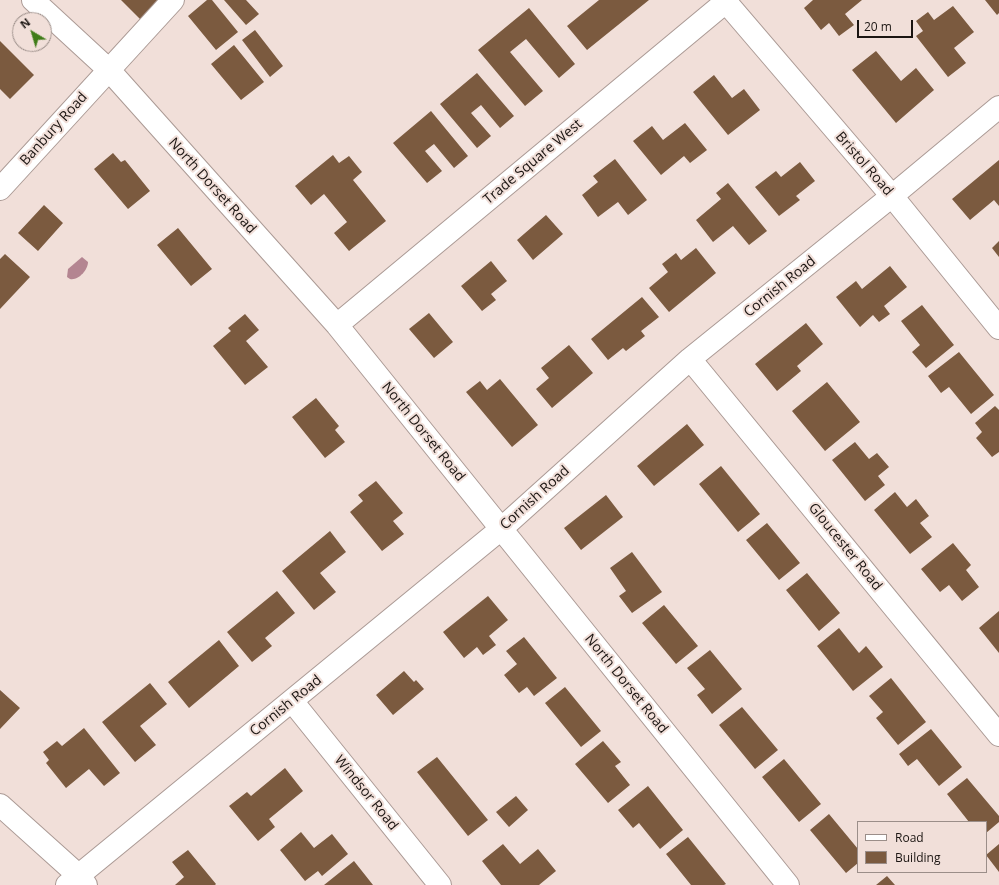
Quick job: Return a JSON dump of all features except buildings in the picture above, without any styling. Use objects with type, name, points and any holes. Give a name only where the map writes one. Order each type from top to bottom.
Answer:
[{"type":"street","name":"North Dorset Road","points":[[33,0],[109,70],[337,325],[788,885]]},
{"type":"street","name":"Banbury Road","points":[[0,189],[173,0]]},
{"type":"street","name":"Bristol Road","points":[[727,1],[892,196],[999,328]]},
{"type":"street","name":"Trade Square West","points":[[337,325],[727,1]]},
{"type":"street","name":"Cornish Road","points":[[77,882],[292,701],[500,529],[690,359],[892,196],[999,107]]},
{"type":"street","name":"Gloucester Road","points":[[690,359],[999,735]]},
{"type":"street","name":"Windsor Road","points":[[292,701],[440,885]]},
{"type":"street","points":[[0,805],[77,882]]},
{"type":"shaded area","points":[[82,257],[88,262],[88,265],[79,277],[70,279],[67,277],[68,269]]}]
